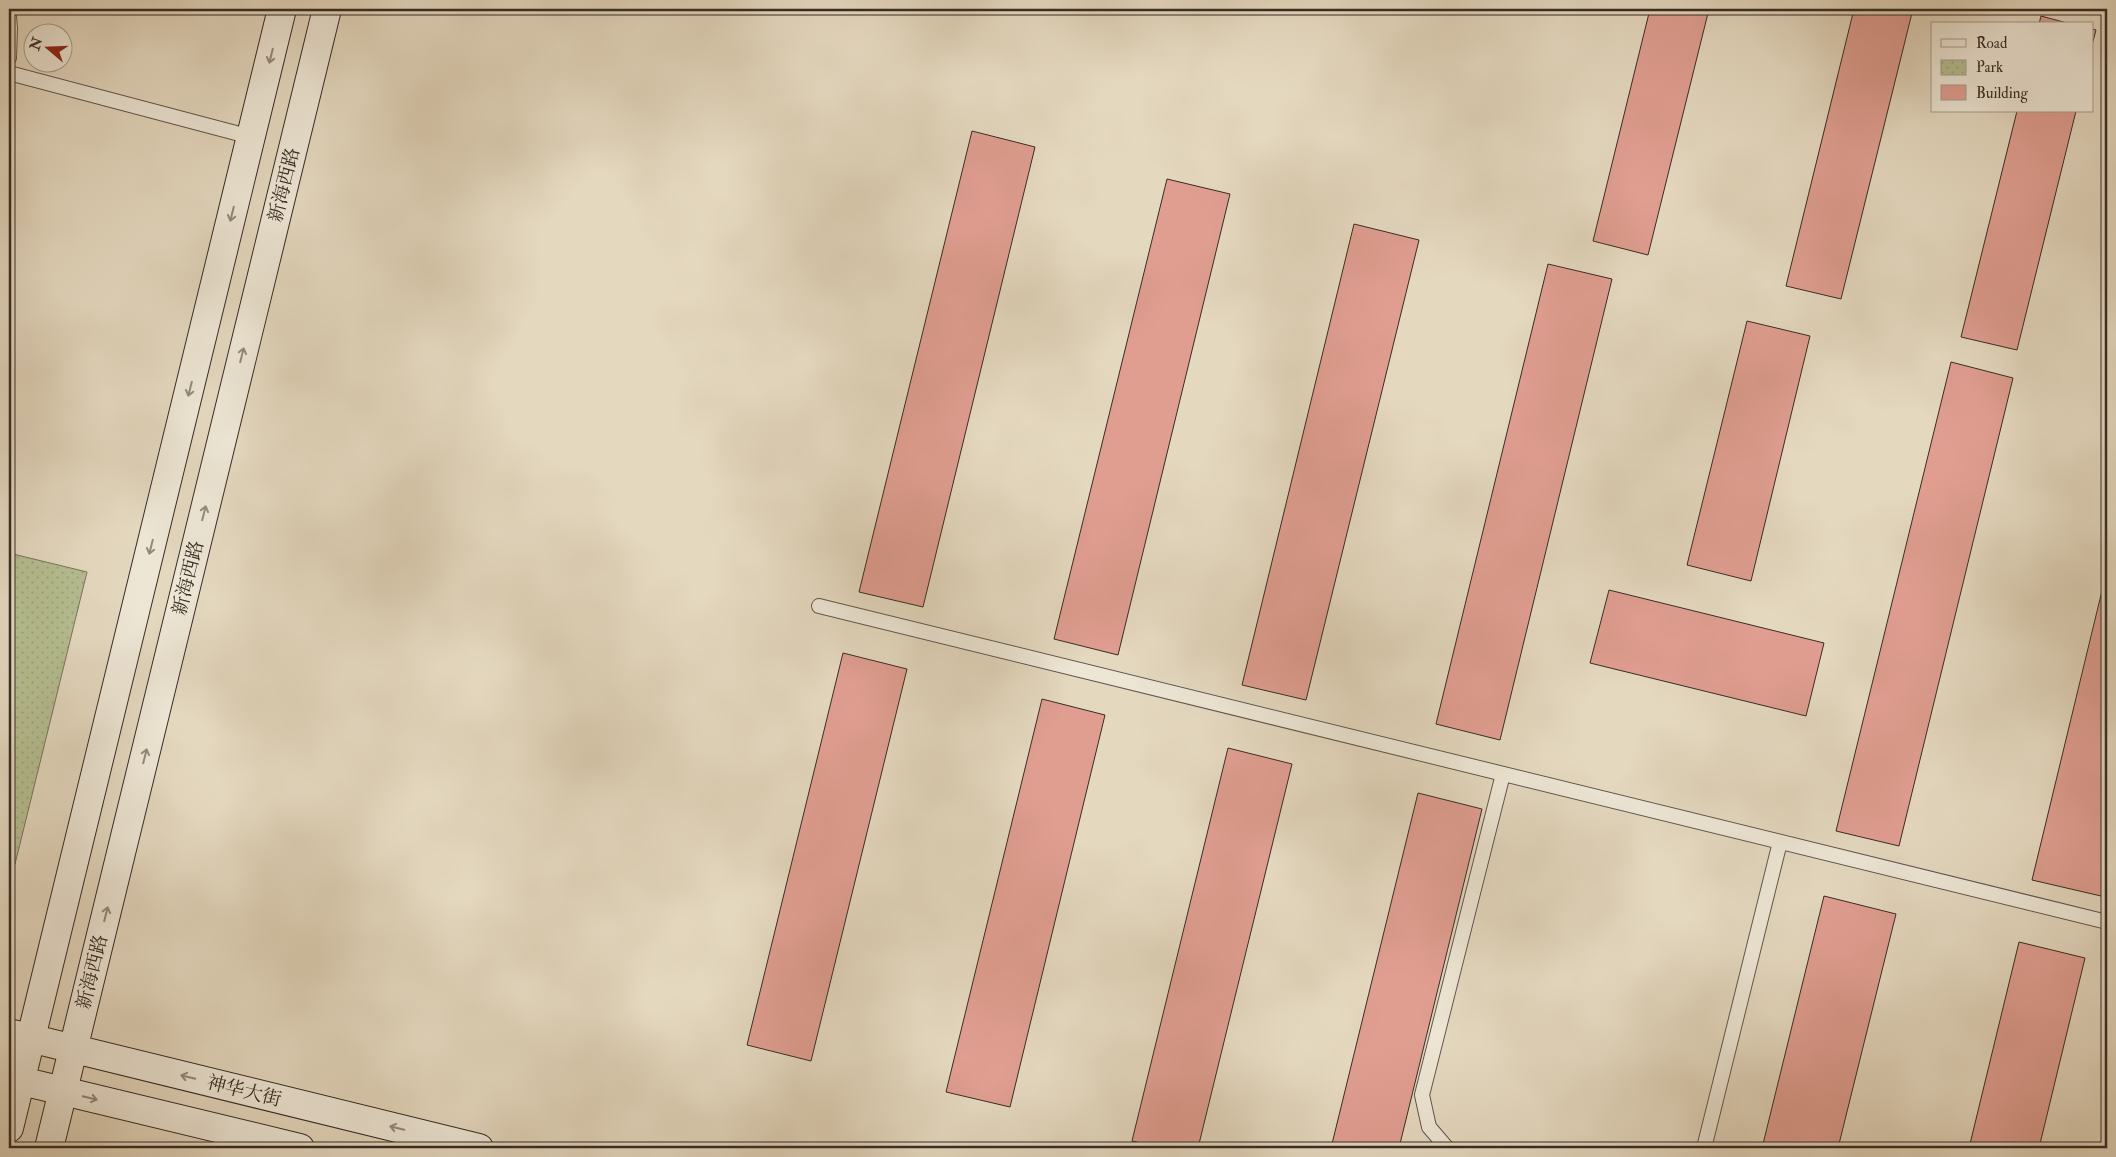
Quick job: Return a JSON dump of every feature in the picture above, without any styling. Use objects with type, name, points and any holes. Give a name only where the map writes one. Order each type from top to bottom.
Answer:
[{"type":"main road","points":[[9,1128],[20,1036],[251,137],[282,9]]},
{"type":"main road","name":"新海西路","points":[[49,1148],[327,9]]},
{"type":"main road","name":"神华大街","points":[[20,1036],[479,1148]]},
{"type":"main road","points":[[14,1080],[300,1148]]},
{"type":"lane","points":[[9,17],[9,58]]},
{"type":"lane","points":[[9,73],[251,137]]},
{"type":"lane","points":[[819,606],[2107,922]]},
{"type":"lane","points":[[1447,1148],[1429,1127],[1422,1095],[1503,774]]},
{"type":"lane","points":[[1704,1148],[1780,842]]},
{"type":"green space","points":[[9,553],[87,572],[15,864],[9,868]]},
{"type":"building","points":[[1650,9],[1709,9],[1648,255],[1593,241]]},
{"type":"building","points":[[1854,9],[1913,9],[1841,299],[1786,286]]},
{"type":"building","points":[[2041,16],[2064,22],[2040,22]]},
{"type":"building","points":[[2017,112],[2076,112],[2017,350],[1961,337]]},
{"type":"building","points":[[972,131],[1035,147],[923,607],[859,592]]},
{"type":"building","points":[[1167,179],[1230,194],[1118,655],[1054,639]]},
{"type":"building","points":[[1354,224],[1419,240],[1306,700],[1242,685]]},
{"type":"building","points":[[1548,264],[1612,279],[1500,740],[1436,724]]},
{"type":"building","points":[[1747,321],[1810,336],[1751,581],[1687,565]]},
{"type":"building","points":[[1951,362],[2013,378],[1899,846],[1836,831]]},
{"type":"building","points":[[2107,570],[2107,872],[2101,896],[2032,880]]},
{"type":"building","points":[[1609,590],[1824,643],[1806,716],[1590,663]]},
{"type":"building","points":[[843,653],[907,669],[811,1061],[747,1045]]},
{"type":"building","points":[[1042,699],[1105,715],[1010,1107],[946,1092]]},
{"type":"building","points":[[1228,748],[1292,764],[1198,1148],[1163,1148],[1132,1141]]},
{"type":"building","points":[[1418,793],[1482,809],[1399,1148],[1331,1148]]},
{"type":"building","points":[[1824,896],[1896,914],[1838,1148],[1762,1148]]},
{"type":"building","points":[[2019,942],[2085,958],[2039,1148],[1969,1148]]}]
